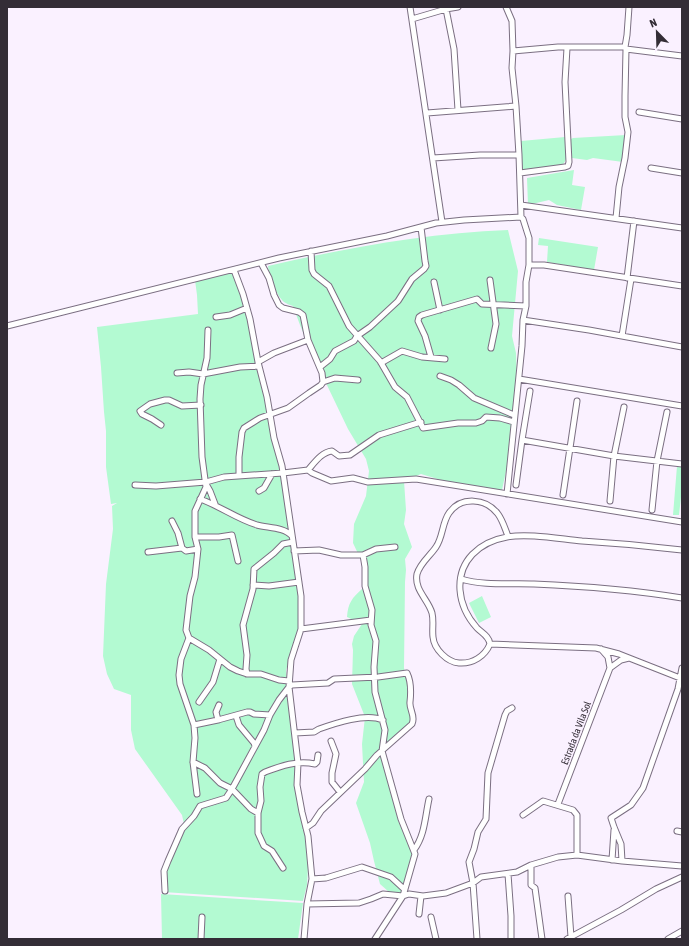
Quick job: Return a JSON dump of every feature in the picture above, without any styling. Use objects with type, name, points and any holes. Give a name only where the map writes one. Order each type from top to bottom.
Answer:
[{"type":"street","points":[[410,7],[427,113],[442,222]]},
{"type":"street","points":[[412,19],[446,8],[458,7]]},
{"type":"street","points":[[506,7],[512,21],[512,68],[519,155],[521,217],[524,219],[529,238],[526,306],[523,320],[519,379],[514,415],[507,494]]},
{"type":"street","points":[[616,218],[628,132],[625,117],[624,96],[629,7]]},
{"type":"street","points":[[446,8],[454,49],[458,110]]},
{"type":"street","points":[[513,51],[558,47],[626,48],[682,56]]},
{"type":"street","points":[[520,174],[565,168],[568,166],[565,82],[567,48]]},
{"type":"street","points":[[427,113],[516,106]]},
{"type":"street","points":[[639,112],[682,119]]},
{"type":"street","points":[[433,158],[480,155],[519,155]]},
{"type":"street","points":[[651,168],[682,173]]},
{"type":"street","points":[[521,205],[682,228]]},
{"type":"street","points":[[7,326],[311,251],[387,236],[442,222],[521,217]]},
{"type":"street","points":[[622,336],[634,221]]},
{"type":"street","points":[[320,367],[330,359],[335,351],[354,341],[398,301],[412,279],[424,269],[426,266],[426,261],[421,227]]},
{"type":"street","points":[[311,251],[312,270],[314,274],[329,286],[344,318],[381,363],[395,386],[409,400],[423,428],[458,423],[476,423],[482,421],[486,417],[500,418],[514,422]]},
{"type":"street","points":[[261,263],[269,278],[274,295],[279,305],[299,312],[303,315],[308,340],[320,367],[323,382]]},
{"type":"street","points":[[529,265],[544,265],[682,286]]},
{"type":"street","points":[[234,270],[247,308],[258,364],[267,397],[269,415],[284,473],[301,596],[301,629],[291,660],[289,684],[298,762],[297,785],[309,845],[312,879],[307,904],[304,939]]},
{"type":"street","points":[[490,280],[496,324],[491,348]]},
{"type":"street","points":[[434,282],[440,310]]},
{"type":"street","points":[[431,357],[426,336],[418,319],[426,313],[478,299],[482,304],[526,306]]},
{"type":"street","points":[[216,317],[230,315],[247,308]]},
{"type":"street","points":[[523,320],[682,347]]},
{"type":"street","points":[[208,330],[207,358],[201,385],[200,405],[202,457],[206,487],[195,511],[195,536],[198,549],[195,578],[186,622],[186,630],[189,638],[209,650],[230,667],[247,674],[261,674],[292,685],[328,683],[334,679],[407,673],[410,685],[410,702],[413,722],[377,755],[306,828]]},
{"type":"street","points":[[177,373],[189,372],[203,374],[258,364],[274,353],[308,340]]},
{"type":"street","points":[[381,363],[402,351],[422,357],[445,359]]},
{"type":"street","points":[[440,376],[459,385],[474,398],[514,415]]},
{"type":"street","points":[[239,476],[239,458],[243,430],[252,422],[288,408],[322,385],[323,382],[335,378],[358,380]]},
{"type":"street","points":[[519,379],[682,406]]},
{"type":"street","points":[[516,485],[530,391]]},
{"type":"street","points":[[161,425],[152,418],[142,414],[140,411],[150,404],[165,400],[169,400],[182,406],[200,405]]},
{"type":"street","points":[[563,495],[577,401]]},
{"type":"street","points":[[610,501],[614,456],[624,407]]},
{"type":"street","points":[[652,510],[658,461],[668,412]]},
{"type":"street","points":[[135,485],[156,486],[206,483],[224,477],[308,470],[316,461],[328,452],[332,451],[339,456],[350,456],[379,435],[421,422]]},
{"type":"street","points":[[522,440],[614,456],[682,464]]},
{"type":"street","points":[[308,470],[312,474],[331,481],[353,478],[368,482],[416,479],[682,522]]},
{"type":"street","points":[[259,491],[264,488],[272,474]]},
{"type":"street","points":[[206,483],[215,504]]},
{"type":"street","points":[[200,500],[215,504],[249,522],[286,531],[292,536]]},
{"type":"street","points":[[508,536],[497,513],[489,506],[471,501],[461,503],[453,507],[447,514],[441,537],[436,547],[419,568],[417,576],[418,585],[421,595],[429,605],[432,614],[432,637],[437,648],[444,656],[455,662],[464,663],[473,661],[484,654],[490,644],[488,638],[478,629],[467,615],[462,602],[460,590],[461,579],[471,554],[481,546],[493,540],[508,536],[529,536],[654,546],[682,550]]},
{"type":"street","points":[[172,521],[178,533],[182,548]]},
{"type":"street","points":[[195,536],[219,537],[232,535],[238,561]]},
{"type":"street","points":[[247,674],[247,655],[243,625],[246,609],[251,595],[254,569],[283,544],[293,542]]},
{"type":"street","points":[[294,551],[319,550],[341,555],[363,556],[376,550],[395,547]]},
{"type":"street","points":[[148,552],[182,548],[186,551],[198,549]]},
{"type":"street","points":[[363,556],[365,567],[365,586],[372,610],[371,625],[376,641],[374,676],[375,692],[383,720],[384,730],[382,751],[401,819],[414,850],[414,857],[403,896],[375,939]]},
{"type":"street","points":[[461,579],[482,583],[589,587],[659,594],[682,598]]},
{"type":"street","points":[[252,585],[268,586],[299,582]]},
{"type":"street","points":[[301,629],[371,620]]},
{"type":"street","points":[[189,638],[181,659],[179,675],[180,684],[194,725],[195,738],[193,762],[197,794]]},
{"type":"street","points":[[490,644],[585,647],[600,649],[629,658],[680,678]]},
{"type":"street","points":[[600,649],[608,657],[610,668],[621,660],[629,658]]},
{"type":"street","points":[[199,702],[213,682],[220,659]]},
{"type":"street","name":"Estrada da Vila Sol","points":[[558,804],[610,668]]},
{"type":"street","points":[[622,861],[621,844],[611,820],[613,816],[631,805],[643,788],[678,689],[682,668]]},
{"type":"street","points":[[165,890],[164,871],[182,830],[200,806],[226,798],[264,730],[278,700],[289,684]]},
{"type":"street","points":[[218,720],[216,712],[219,705]]},
{"type":"street","points":[[477,939],[473,883],[469,862],[478,832],[486,819],[488,773],[505,715],[507,711],[512,708]]},
{"type":"street","points":[[194,725],[236,716],[247,712],[270,715]]},
{"type":"street","points":[[236,716],[239,725],[255,746]]},
{"type":"street","points":[[295,734],[314,732],[350,719],[376,718],[383,720]]},
{"type":"street","points":[[332,741],[336,754],[332,773],[332,782],[340,792]]},
{"type":"street","points":[[283,868],[272,850],[264,846],[257,828],[258,813],[261,801],[260,787],[263,772],[298,762],[315,764],[317,762],[318,755]]},
{"type":"street","points":[[193,762],[205,768],[220,783],[232,789],[251,809],[258,813]]},
{"type":"street","points":[[414,850],[420,842],[426,821],[429,799]]},
{"type":"street","points":[[523,815],[543,801],[558,804],[573,810],[578,818],[577,855]]},
{"type":"street","points":[[612,860],[614,827]]},
{"type":"street","points":[[307,904],[358,903],[383,894],[403,896],[409,894],[421,896],[446,893],[473,883],[481,877],[517,872],[531,865],[551,859],[577,855],[612,860],[682,866]]},
{"type":"street","points":[[531,865],[531,885],[535,888],[542,939]]},
{"type":"street","points":[[312,879],[326,878],[362,867],[391,877],[404,889]]},
{"type":"street","points":[[508,874],[511,939]]},
{"type":"street","points":[[568,896],[569,938],[656,889],[682,877]]},
{"type":"street","points":[[419,914],[421,896]]},
{"type":"street","points":[[201,939],[202,917]]},
{"type":"street","points":[[431,917],[436,939]]},
{"type":"street","points":[[668,939],[682,931]]},
{"type":"green space","points":[[626,135],[623,162],[593,158],[587,160],[572,158],[570,148],[571,139],[573,138]]},
{"type":"green space","points":[[565,137],[567,149],[566,160],[561,166],[522,171],[521,141]]},
{"type":"green space","points":[[574,170],[572,185],[585,187],[581,210],[557,205],[549,200],[528,205],[527,178]]},
{"type":"green space","points":[[508,230],[518,271],[512,336],[516,353],[517,378],[509,457],[502,490],[461,486],[421,474],[404,481],[406,510],[404,524],[412,547],[405,559],[404,668],[411,722],[385,746],[380,748],[398,820],[413,856],[401,893],[389,892],[380,884],[370,843],[356,803],[364,782],[362,744],[365,717],[352,684],[352,644],[354,636],[362,624],[347,617],[348,608],[351,601],[362,589],[362,562],[353,543],[354,524],[366,496],[369,471],[366,459],[348,429],[313,356],[293,306],[284,302],[278,295],[271,280],[268,266],[387,242],[447,234]]},
{"type":"green space","points":[[539,238],[598,247],[594,270],[547,262],[548,246],[538,245]]},
{"type":"green space","points":[[234,272],[247,318],[267,404],[291,531],[259,524],[214,506],[242,520],[280,531],[291,536],[299,594],[299,628],[286,670],[296,770],[308,842],[307,885],[303,901],[163,892],[164,877],[184,824],[182,815],[135,749],[131,730],[131,695],[114,689],[107,674],[103,656],[106,584],[113,529],[112,506],[117,503],[111,504],[106,467],[106,431],[97,327],[198,314],[195,280]]},
{"type":"green space","points":[[677,466],[682,466],[682,488],[679,515],[673,515]]},
{"type":"green space","points":[[482,596],[491,617],[479,623],[469,603]]},
{"type":"green space","points":[[161,894],[303,903],[298,939],[162,939]]}]
